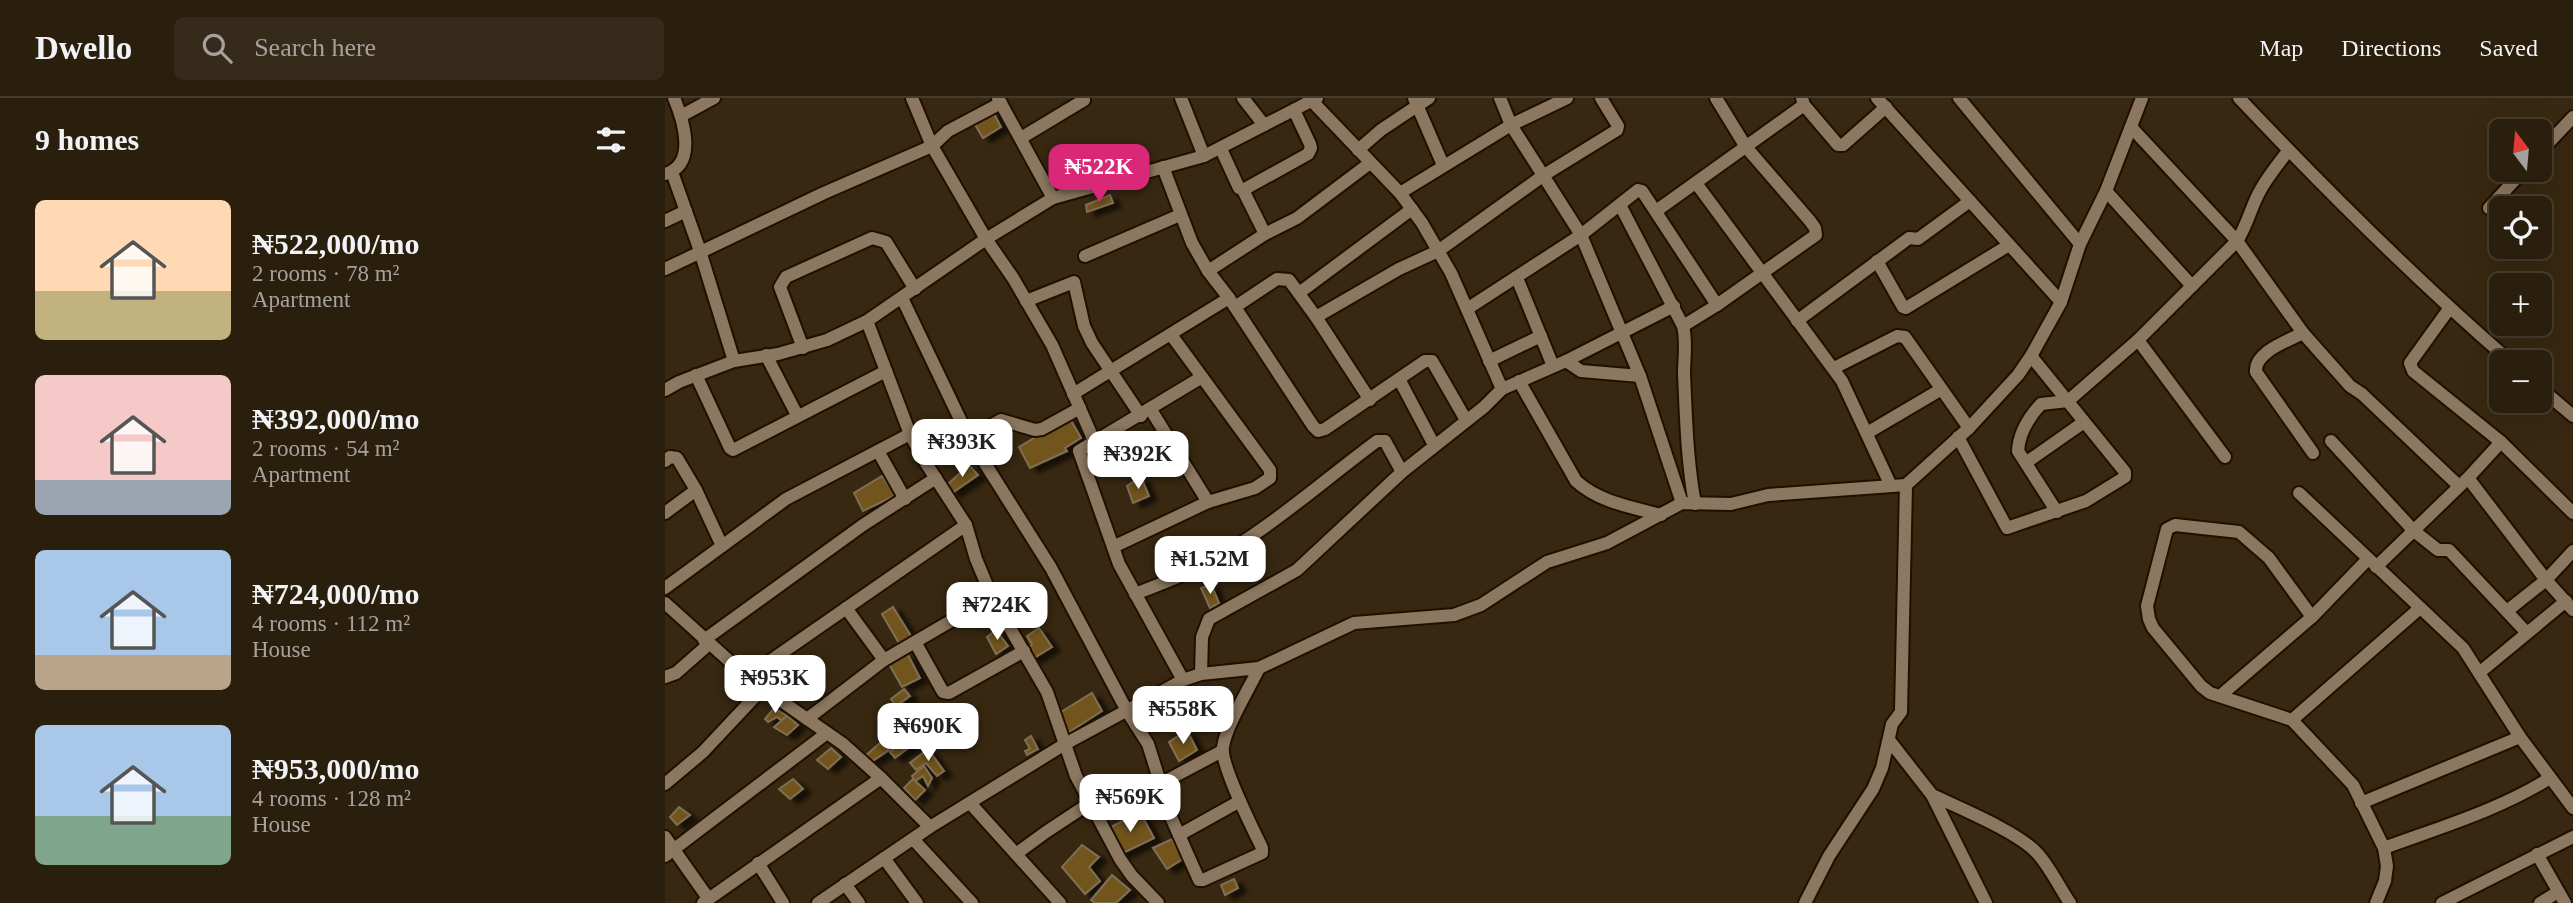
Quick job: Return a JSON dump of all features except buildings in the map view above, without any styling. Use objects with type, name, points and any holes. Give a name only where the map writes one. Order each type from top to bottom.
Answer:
[{"type":"street","points":[[674,98],[685,134],[683,160],[668,173],[686,211],[734,360]]},
{"type":"street","points":[[681,116],[714,98]]},
{"type":"street","points":[[912,98],[932,146],[1052,345],[1095,443]]},
{"type":"street","points":[[1181,98],[1205,156]]},
{"type":"street","points":[[1243,98],[1264,125]]},
{"type":"street","points":[[1358,150],[1415,102],[1429,98]]},
{"type":"street","points":[[1500,98],[1511,124],[1581,235],[1689,503]]},
{"type":"street","points":[[1401,193],[1511,124],[1567,98]]},
{"type":"street","points":[[1316,317],[1399,268],[1439,251],[1544,175],[1617,130],[1618,126],[1601,98]]},
{"type":"street","points":[[1683,326],[1815,235],[1815,228],[1746,147],[1716,98]]},
{"type":"street","points":[[1959,98],[2080,244]]},
{"type":"street","points":[[818,903],[930,828],[1065,744],[1183,680],[1201,674],[1259,668],[1354,623],[1454,615],[1468,611],[1547,562],[1607,543],[1689,503],[1731,504],[1768,495],[1906,485],[1969,428],[2018,375],[2031,356],[2061,302],[2080,244],[2106,191],[2142,98]]},
{"type":"street","points":[[2239,98],[2288,151],[2449,309],[2497,350]]},
{"type":"street","points":[[665,390],[734,360],[803,348],[827,340],[867,321],[986,239],[1053,198],[1205,156],[1312,99],[1401,193],[1412,209],[1451,273],[1502,389]]},
{"type":"street","points":[[665,269],[824,193],[932,146],[948,131],[999,100],[1053,198]]},
{"type":"street","points":[[1021,138],[1084,100]]},
{"type":"street","points":[[1656,211],[1746,147],[1803,101],[1839,145],[1843,145],[1881,103],[2061,302]]},
{"type":"street","points":[[1415,102],[1443,165]]},
{"type":"street","points":[[1243,190],[1308,153],[1310,144],[1294,110]]},
{"type":"street","points":[[2552,139],[2573,117]]},
{"type":"street","points":[[2131,127],[2237,241],[2303,333],[2350,386],[2464,482],[2569,606],[2527,633],[2479,673]]},
{"type":"street","points":[[1221,149],[1265,234]]},
{"type":"street","points":[[2057,512],[2018,451],[2018,441],[2027,421],[2041,404],[2068,401],[2138,340],[2237,241],[2247,226],[2262,187],[2288,151]]},
{"type":"street","points":[[1208,271],[1265,234],[1297,218],[1370,163]]},
{"type":"street","points":[[1163,167],[1192,243],[1208,271],[1318,431],[1370,400],[1425,361],[1432,360],[1466,420]]},
{"type":"street","points":[[2500,196],[2513,182]]},
{"type":"street","points":[[1696,183],[1834,368],[1891,486]]},
{"type":"street","points":[[1467,309],[1581,235],[1641,190],[1717,305]]},
{"type":"street","points":[[2106,191],[2192,286]]},
{"type":"street","points":[[1797,321],[1909,238],[1919,239],[1970,201]]},
{"type":"street","points":[[1619,205],[1683,326],[1689,503]]},
{"type":"street","points":[[1299,293],[1412,209]]},
{"type":"street","points":[[665,221],[686,211]]},
{"type":"street","points":[[1085,256],[1180,215]]},
{"type":"street","points":[[803,348],[780,287],[786,277],[872,238],[886,242],[915,289]]},
{"type":"street","points":[[1877,261],[1906,308],[2009,245]]},
{"type":"street","points":[[1517,278],[1553,366]]},
{"type":"street","points":[[1073,394],[1172,335],[1277,279],[1289,280],[1299,293],[1370,400]]},
{"type":"street","points":[[1026,301],[1074,282],[1084,326],[1110,372],[1146,413],[1208,502]]},
{"type":"street","points":[[902,298],[969,438],[1051,568],[1149,744],[1171,817],[1199,880],[1259,856],[1262,848],[1240,801],[1222,751],[1225,738],[1259,668]]},
{"type":"street","points":[[1201,674],[1202,637],[1209,619],[1297,570],[1402,472],[1484,407],[1502,389],[1622,334],[1674,306]]},
{"type":"street","points":[[2449,309],[2410,363],[2411,367],[2501,442],[2573,513]]},
{"type":"street","points":[[867,321],[911,434],[966,525],[992,597],[1054,708],[1076,776],[1120,859],[1158,903]]},
{"type":"street","points":[[2303,333],[2259,358],[2255,365],[2256,372],[2313,453]]},
{"type":"street","points":[[1113,547],[1208,502],[1255,488],[1270,478],[1271,474],[1172,335]]},
{"type":"street","points":[[1489,361],[1541,336]]},
{"type":"street","points":[[1834,368],[1902,336],[1969,428]]},
{"type":"street","points":[[2138,340],[2225,457]]},
{"type":"street","points":[[766,355],[797,415]]},
{"type":"street","points":[[1958,437],[2007,528],[2093,498],[2125,477],[2125,472],[2031,356]]},
{"type":"street","points":[[1566,360],[1581,371],[1640,376]]},
{"type":"street","points":[[696,375],[730,448],[737,449],[797,415],[886,371]]},
{"type":"street","points":[[1183,680],[1135,594],[1113,547],[1079,451],[1202,377]]},
{"type":"street","points":[[1399,379],[1434,445]]},
{"type":"street","points":[[1519,380],[1576,481],[1606,500],[1661,515]]},
{"type":"street","points":[[1867,433],[1940,390]]},
{"type":"street","points":[[2552,398],[2573,416]]},
{"type":"street","points":[[969,438],[1001,420],[1035,430],[1042,429],[1080,408]]},
{"type":"street","points":[[2027,462],[2084,422]]},
{"type":"street","points":[[665,588],[786,499],[911,434]]},
{"type":"street","points":[[1135,594],[1211,562],[1263,527],[1377,441],[1385,441],[1402,472]]},
{"type":"street","points":[[2331,441],[2414,531],[2440,551],[2449,550],[2527,633]]},
{"type":"street","points":[[2220,696],[2372,563],[2414,531],[2501,442]]},
{"type":"street","points":[[878,451],[905,499]]},
{"type":"street","points":[[665,461],[670,457],[677,458],[722,546]]},
{"type":"street","points":[[665,677],[676,673],[707,642],[863,525],[936,478]]},
{"type":"street","points":[[1805,903],[1829,856],[1873,789],[1882,768],[1892,724],[1901,712],[1906,485]]},
{"type":"street","points":[[665,513],[695,490]]},
{"type":"street","points":[[2299,493],[2463,648],[2520,737],[2573,808]]},
{"type":"street","points":[[747,677],[966,525]]},
{"type":"street","points":[[2312,618],[2269,558],[2239,532],[2178,526],[2167,529],[2147,606],[2148,619],[2153,628],[2201,686],[2210,693],[2292,720],[2353,785],[2384,848],[2387,866],[2385,881],[2376,903]]},
{"type":"street","points":[[2507,611],[2546,580],[2573,551]]},
{"type":"street","points":[[807,719],[884,660],[992,597]]},
{"type":"street","points":[[665,603],[747,677],[827,733],[881,778],[930,828]]},
{"type":"street","points":[[846,608],[884,660]]},
{"type":"street","points":[[2292,720],[2420,608]]},
{"type":"street","points":[[915,642],[943,692],[949,693],[1024,651]]},
{"type":"street","points":[[665,784],[703,752],[762,688]]},
{"type":"street","points":[[670,853],[827,733]]},
{"type":"street","points":[[2361,803],[2520,737]]},
{"type":"street","points":[[1889,740],[1932,795],[1986,903]]},
{"type":"street","points":[[1160,784],[1222,751]]},
{"type":"street","points":[[665,836],[670,853],[706,900],[881,778]]},
{"type":"street","points":[[2384,848],[2502,804],[2550,778]]},
{"type":"street","points":[[1932,795],[2029,845],[2038,854],[2070,903]]},
{"type":"street","points":[[1179,835],[1240,801]]},
{"type":"street","points":[[970,803],[1060,903]]},
{"type":"street","points":[[1016,855],[1090,803]]},
{"type":"street","points":[[2442,903],[2573,837]]},
{"type":"street","points":[[913,839],[972,903]]},
{"type":"street","points":[[2537,854],[2561,897],[2540,903]]},
{"type":"street","points":[[884,858],[918,903]]},
{"type":"street","points":[[758,863],[783,903]]},
{"type":"street","points":[[845,884],[859,903]]}]
